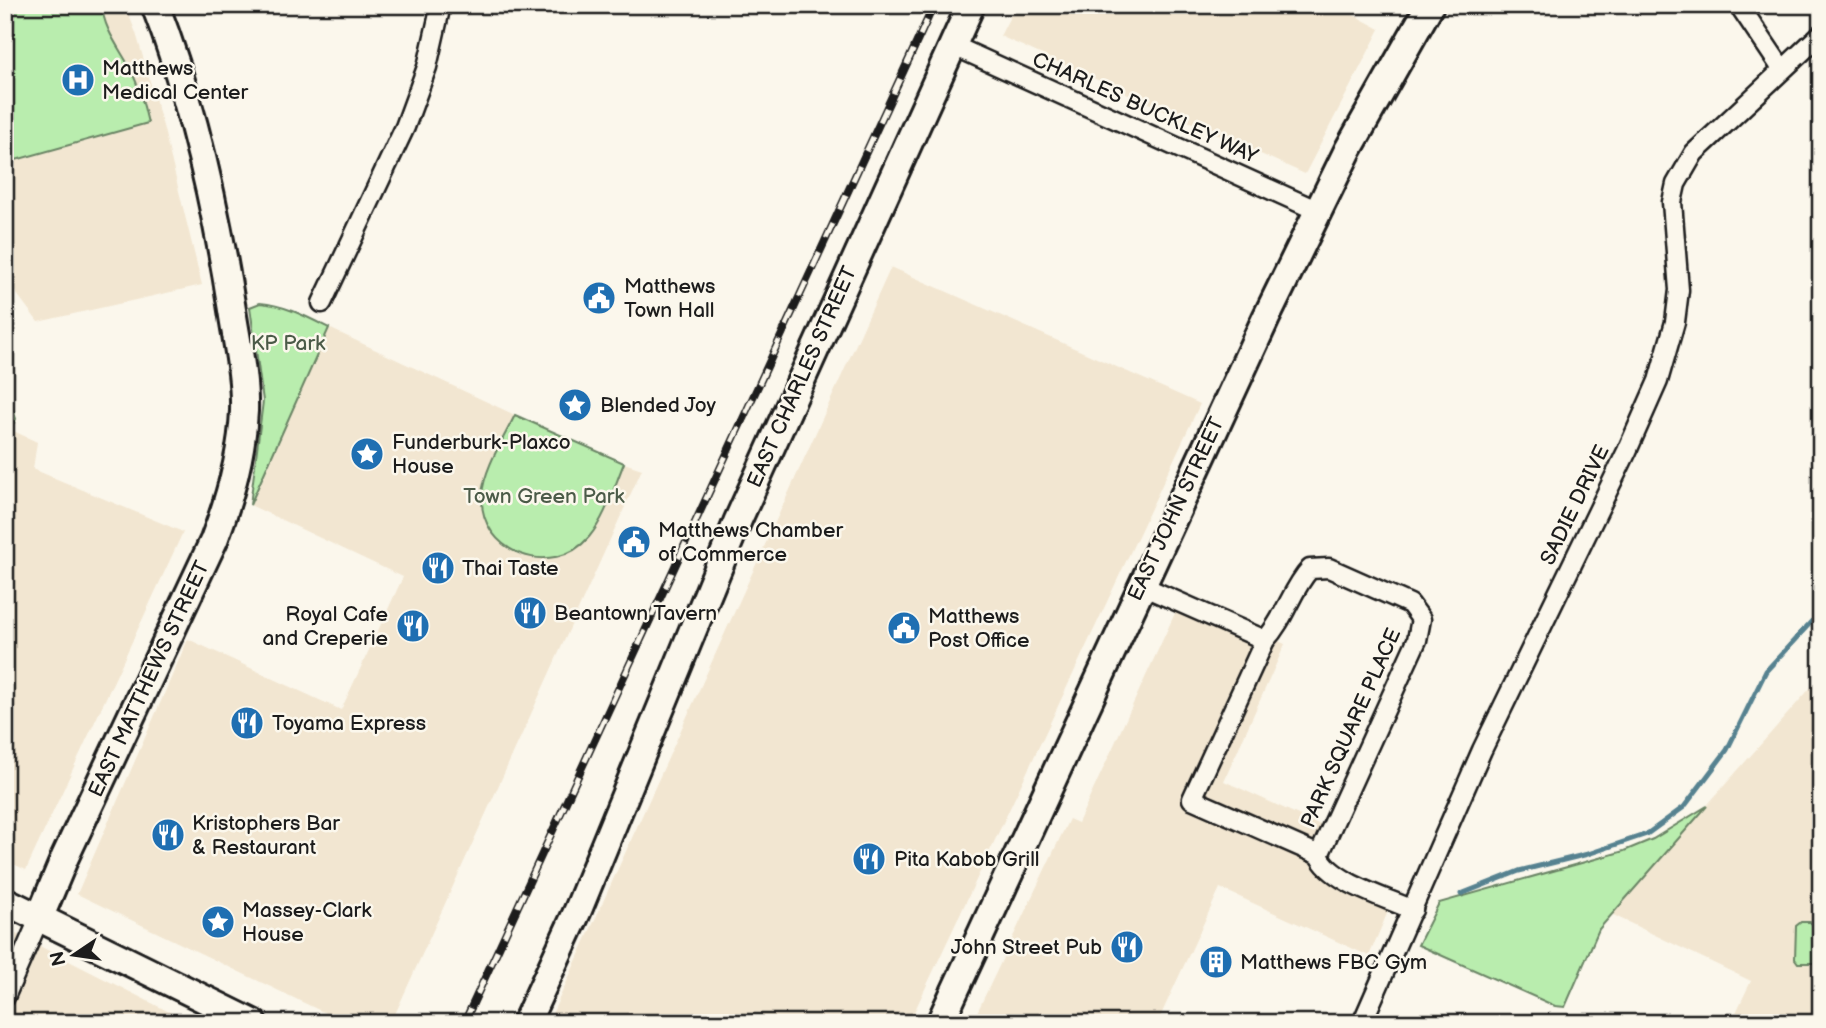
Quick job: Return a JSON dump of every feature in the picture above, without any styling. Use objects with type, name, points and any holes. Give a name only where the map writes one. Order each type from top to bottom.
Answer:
[{"type":"main road","name":"EAST MATTHEWS STREET","points":[[39,919],[65,857],[215,540],[232,488],[242,433],[243,385],[216,221],[191,113],[155,5]]},
{"type":"main road","name":"EAST CHARLES STREET","points":[[526,1023],[578,910],[738,520],[971,5]]},
{"type":"main road","name":"EAST JOHN STREET","points":[[940,1023],[1140,585],[1318,211],[1348,150],[1430,5]]},
{"type":"main road","points":[[5,901],[253,1023]]},
{"type":"street","points":[[322,303],[405,127],[427,66],[441,5]]},
{"type":"street","points":[[1739,5],[1782,69]]},
{"type":"street","name":"SADIE DRIVE","points":[[1362,1023],[1482,750],[1627,451],[1658,381],[1675,323],[1679,290],[1672,202],[1676,184],[1694,153],[1821,34]]},
{"type":"street","name":"CHARLES BUCKLEY WAY","points":[[952,45],[1318,211]]},
{"type":"street","name":"PARK SQUARE PLACE","points":[[1319,855],[1417,640],[1420,619],[1410,604],[1329,568],[1310,569],[1298,582],[1276,628],[1265,640],[1192,799],[1319,855],[1323,865],[1334,875],[1413,909]]},
{"type":"street","points":[[1140,585],[1265,640]]},
{"type":"street","points":[[5,997],[39,919]]},
{"type":"shaded area","points":[[5,5],[125,5],[136,33],[163,126],[202,285],[38,322],[5,278]]},
{"type":"shaded area","points":[[1016,5],[1335,5],[1380,29],[1305,174],[1000,36]]},
{"type":"shaded area","points":[[891,267],[1200,404],[909,1023],[548,1023]]},
{"type":"shaded area","points":[[329,328],[515,415],[485,478],[490,528],[500,541],[518,554],[546,559],[566,554],[599,521],[624,463],[642,469],[391,1023],[346,1023],[77,894],[188,639],[341,710],[403,577],[250,505]]},
{"type":"shaded area","points":[[5,427],[37,442],[33,469],[183,532],[26,870],[5,860]]},
{"type":"shaded area","points":[[1182,598],[1285,644],[1224,781],[1329,829],[1316,859],[1395,895],[1369,956],[1220,888],[1160,1017],[1170,1023],[972,1023],[1069,819],[1078,823]]},
{"type":"shaded area","points":[[1821,676],[1821,1023],[1731,1023],[1751,981],[1611,914]]},
{"type":"shaded area","points":[[6,929],[191,1023],[5,1023]]},
{"type":"green space","name":"Matthews Medical Center","points":[[5,5],[102,5],[109,31],[131,70],[148,123],[5,163]]},
{"type":"green space","name":"KP Park","points":[[260,303],[287,309],[329,328],[250,505],[263,401],[250,307]]},
{"type":"green space","points":[[5,385],[16,419],[5,438]]},
{"type":"green space","name":"Town Green Park","points":[[515,415],[624,463],[595,529],[574,550],[557,557],[538,558],[520,554],[505,545],[492,532],[484,515],[482,495],[486,475]]},
{"type":"green space","points":[[1707,806],[1599,929],[1565,1007],[1555,1006],[1418,945],[1439,903],[1624,851],[1653,839]]},
{"type":"green space","points":[[1801,922],[1810,922],[1821,932],[1821,963],[1798,963],[1795,959],[1796,926]]},
{"type":"waterway","points":[[1461,894],[1519,871],[1588,854],[1647,834],[1684,807],[1727,750],[1766,671],[1812,621],[1821,618]]},
{"type":"railway","points":[[464,1023],[934,5]]},
{"type":"place","name":"Matthews Medical Center","points":[[78,80]]},
{"type":"place","name":"Matthews Town Hall","points":[[599,298]]},
{"type":"place","name":"Blended Joy","points":[[575,405]]},
{"type":"place","name":"Funderburk-Plaxco House","points":[[367,454]]},
{"type":"place","name":"Matthews Chamber of Commerce","points":[[634,542]]},
{"type":"place","name":"Thai Taste","points":[[438,568]]},
{"type":"place","name":"Beantown Tavern","points":[[530,613]]},
{"type":"place","name":"Royal Cafe and Creperie","points":[[413,626]]},
{"type":"place","name":"Matthews Post Office","points":[[904,628]]},
{"type":"place","name":"Toyama Express","points":[[247,723]]},
{"type":"place","name":"Kristophers Bar & Restaurant","points":[[168,835]]},
{"type":"place","name":"Pita Kabob Grill","points":[[869,859]]},
{"type":"place","name":"Massey-Clark House","points":[[218,922]]},
{"type":"place","name":"John Street Pub","points":[[1127,947]]},
{"type":"place","name":"Matthews FBC Gym","points":[[1216,962]]}]
